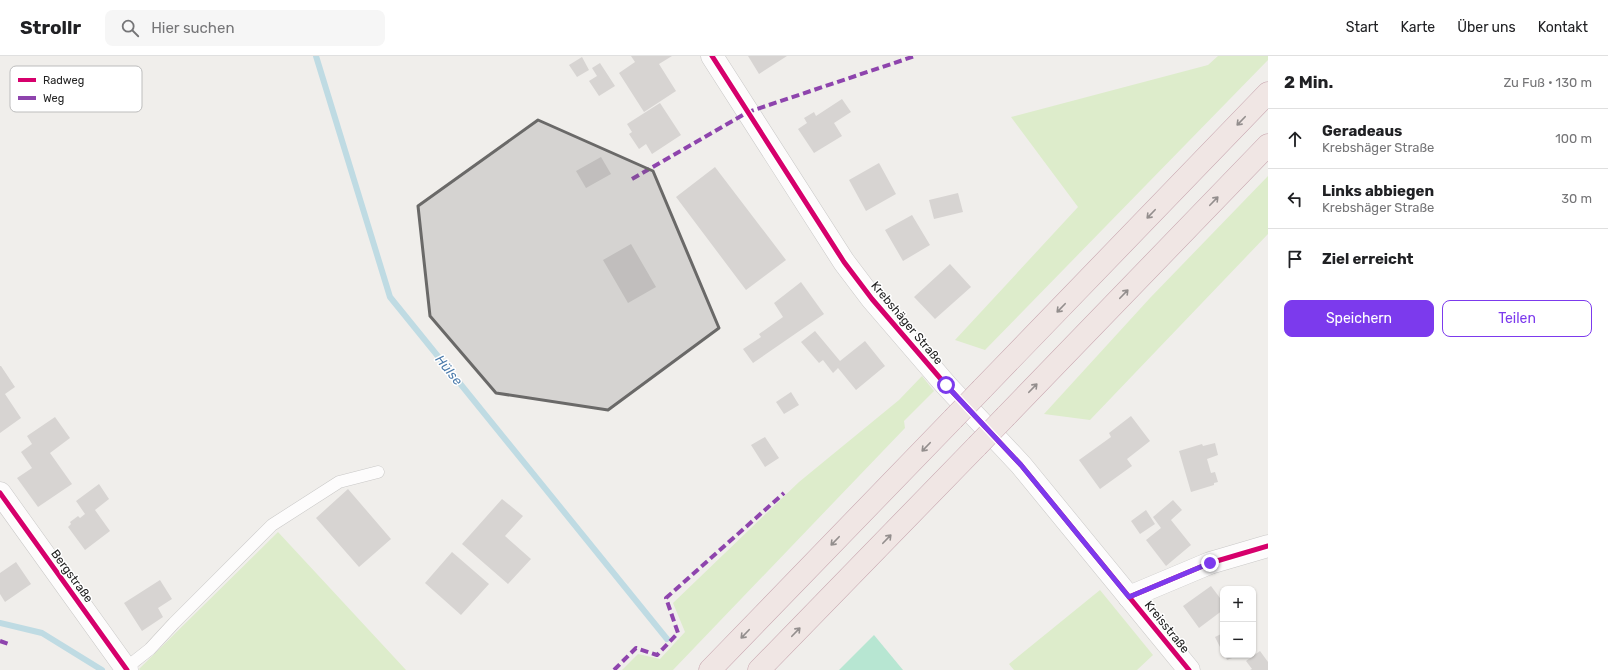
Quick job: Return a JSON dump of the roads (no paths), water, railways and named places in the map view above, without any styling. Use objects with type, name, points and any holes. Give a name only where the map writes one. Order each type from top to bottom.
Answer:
[{"type":"highway","points":[[710,670],[1268,93]]},
{"type":"highway","points":[[759,670],[1268,145]]},
{"type":"street","name":"Krebshäger Straße","points":[[712,56],[844,262],[872,299],[946,385],[1021,465],[1129,597]]},
{"type":"street","name":"Bergstraße","points":[[0,493],[127,669]]},
{"type":"street","points":[[1129,597],[1210,563],[1268,546]]},
{"type":"street","name":"Kreisstraße","points":[[1129,597],[1189,670]]},
{"type":"lane","points":[[127,669],[150,649],[272,525],[339,482],[378,472]]},
{"type":"waterway","name":"Hülse","points":[[316,56],[390,297],[667,639]]},
{"type":"waterway","points":[[0,623],[42,633],[102,670]]}]
